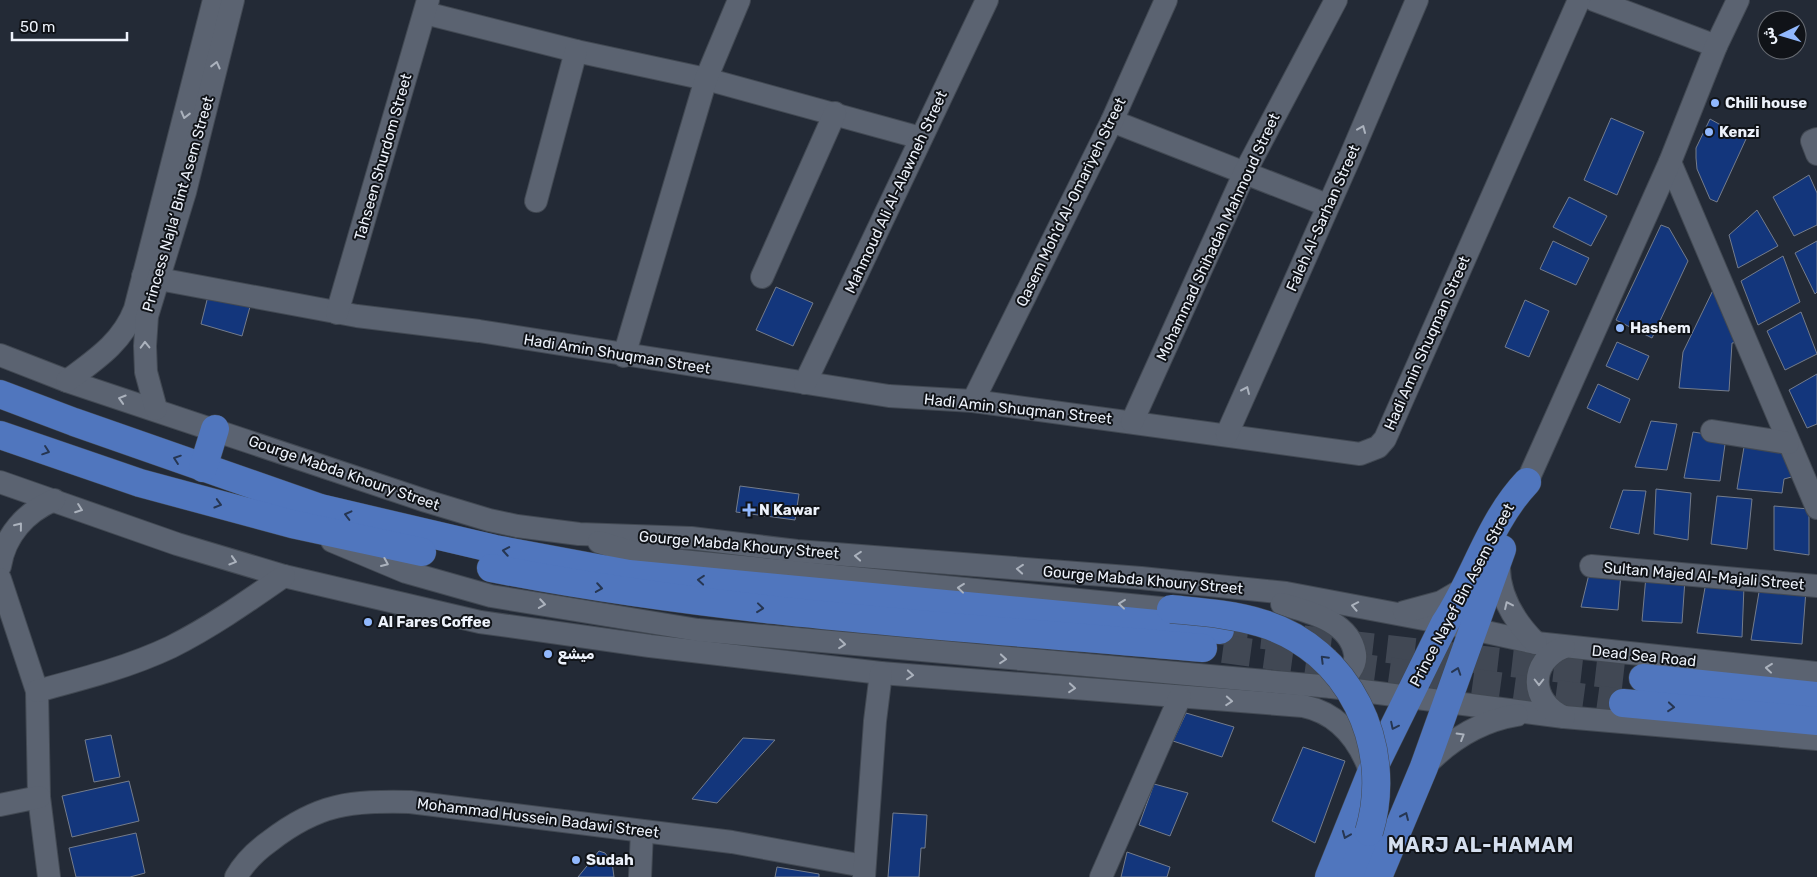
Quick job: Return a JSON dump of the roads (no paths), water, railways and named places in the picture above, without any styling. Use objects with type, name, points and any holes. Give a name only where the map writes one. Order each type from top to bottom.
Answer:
[{"type":"main road","points":[[0,394],[203,468],[320,508],[495,549],[629,574],[1222,640],[898,622],[642,595],[496,569],[292,524],[140,483],[0,435]]},
{"type":"main road","points":[[203,468],[215,429]]},
{"type":"main road","name":"Prince Nayef Bin Asem Street","points":[[1378,877],[1424,767],[1526,482]]},
{"type":"main road","name":"Prince Nayef Bin Asem Street","points":[[1329,877],[1371,773],[1445,623],[1465,588],[1503,512],[1526,482]]},
{"type":"main road","points":[[1171,609],[1218,614],[1262,623],[1297,638],[1315,650],[1330,666],[1358,703],[1369,729],[1374,753],[1377,795],[1369,832],[1351,877]]},
{"type":"main road","name":"Dead Sea Road","points":[[1643,678],[1817,696]]},
{"type":"main road","points":[[1622,703],[1817,721]]},
{"type":"street","name":"Princess Najla‘ Bint Asem Street","points":[[156,409],[146,372],[145,329],[151,278],[214,0]]},
{"type":"street","name":"Princess Najla‘ Bint Asem Street","points":[[66,381],[100,356],[120,337],[151,278],[184,192],[233,0]]},
{"type":"street","points":[[624,356],[706,78],[739,0]]},
{"type":"street","name":"Mahmoud Ali Al-Alawneh Street","points":[[805,383],[987,0]]},
{"type":"street","name":"Qasem Moh'd Al-Omariyeh Street","points":[[973,401],[1112,121],[1166,0]]},
{"type":"street","name":"Mohammad Shihadah Mahmoud Street","points":[[1132,422],[1245,172],[1336,0]]},
{"type":"street","name":"Faleh Al-Sarhan Street","points":[[1227,434],[1327,205],[1351,155],[1417,0]]},
{"type":"street","name":"Hadi Amin Shuqman Street","points":[[151,278],[337,313],[479,331],[624,356],[889,396],[973,401],[1227,434],[1350,454],[1370,452],[1385,439],[1579,0]]},
{"type":"street","points":[[1594,0],[1716,46]]},
{"type":"street","points":[[1526,482],[1670,162],[1716,46],[1738,0]]},
{"type":"street","points":[[427,7],[576,51],[706,78],[921,138]]},
{"type":"street","name":"Tahseen Shurdom Street","points":[[337,313],[427,7]]},
{"type":"street","points":[[536,201],[576,51]]},
{"type":"street","points":[[762,278],[835,113]]},
{"type":"street","points":[[1112,121],[1327,205]]},
{"type":"street","points":[[1817,138],[1812,141],[1817,154]]},
{"type":"street","points":[[1670,162],[1817,508]]},
{"type":"street","name":"Gourge Mabda Khoury Street","points":[[0,355],[66,381],[156,409],[481,518],[517,526],[579,534],[691,538],[797,551],[1141,578],[1286,593],[1445,623],[1472,630]]},
{"type":"street","points":[[1712,431],[1788,443]]},
{"type":"street","points":[[0,482],[169,541],[284,576],[480,622],[650,646],[881,673],[1303,706],[1317,709],[1353,735],[1362,750],[1371,773]]},
{"type":"street","points":[[0,566],[4,549],[18,526],[34,511],[54,500]]},
{"type":"street","points":[[292,524],[406,572],[491,596],[698,630],[1332,687],[1447,700],[1564,717],[1817,739]]},
{"type":"street","points":[[579,534],[628,551],[681,561],[1171,609]]},
{"type":"street","points":[[1499,558],[1498,574],[1507,605],[1515,619],[1536,644]]},
{"type":"street","name":"Sultan Majed Al-Majali Street","points":[[1591,566],[1817,586]]},
{"type":"street","points":[[37,691],[104,672],[172,646],[229,614],[284,576]]},
{"type":"street","points":[[1141,578],[1279,603],[1341,628],[1353,645],[1355,658],[1345,677],[1332,687]]},
{"type":"street","points":[[0,579],[37,691],[39,796],[49,877]]},
{"type":"street","points":[[1390,613],[1427,607],[1454,596],[1465,588]]},
{"type":"street","name":"Dead Sea Road","points":[[1472,630],[1536,644],[1817,673]]},
{"type":"street","points":[[650,646],[774,647],[802,640]]},
{"type":"street","points":[[1564,647],[1556,650],[1544,662],[1540,669],[1538,686],[1543,701],[1548,708],[1564,717]]},
{"type":"street","points":[[864,872],[875,721],[881,673]]},
{"type":"street","points":[[1101,877],[1180,697]]},
{"type":"street","points":[[1424,767],[1439,752],[1474,728],[1515,715],[1537,713]]},
{"type":"street","points":[[0,805],[39,796]]},
{"type":"street","name":"Mohammad Hussein Badawi Street","points":[[236,877],[251,856],[304,817],[324,810],[363,802],[410,802],[732,842],[864,872]]},
{"type":"street","points":[[640,877],[642,831]]},
{"type":"tunnel","points":[[1220,630],[1643,678]]},
{"type":"tunnel","points":[[1223,649],[1623,703]]},
{"type":"place","name":"Chili house","points":[[1715,103]]},
{"type":"place","name":"Kenzi","points":[[1709,132]]},
{"type":"place","name":"Hashem","points":[[1620,328]]},
{"type":"place","name":"N Kawar","points":[[749,510]]},
{"type":"place","name":"Al Fares Coffee","points":[[368,622]]},
{"type":"place","name":"ميشع","points":[[548,654]]},
{"type":"place","name":"Sudah","points":[[576,860]]},
{"type":"district","name":"MARJ AL-HAMAM","points":[[1481,845]]}]
